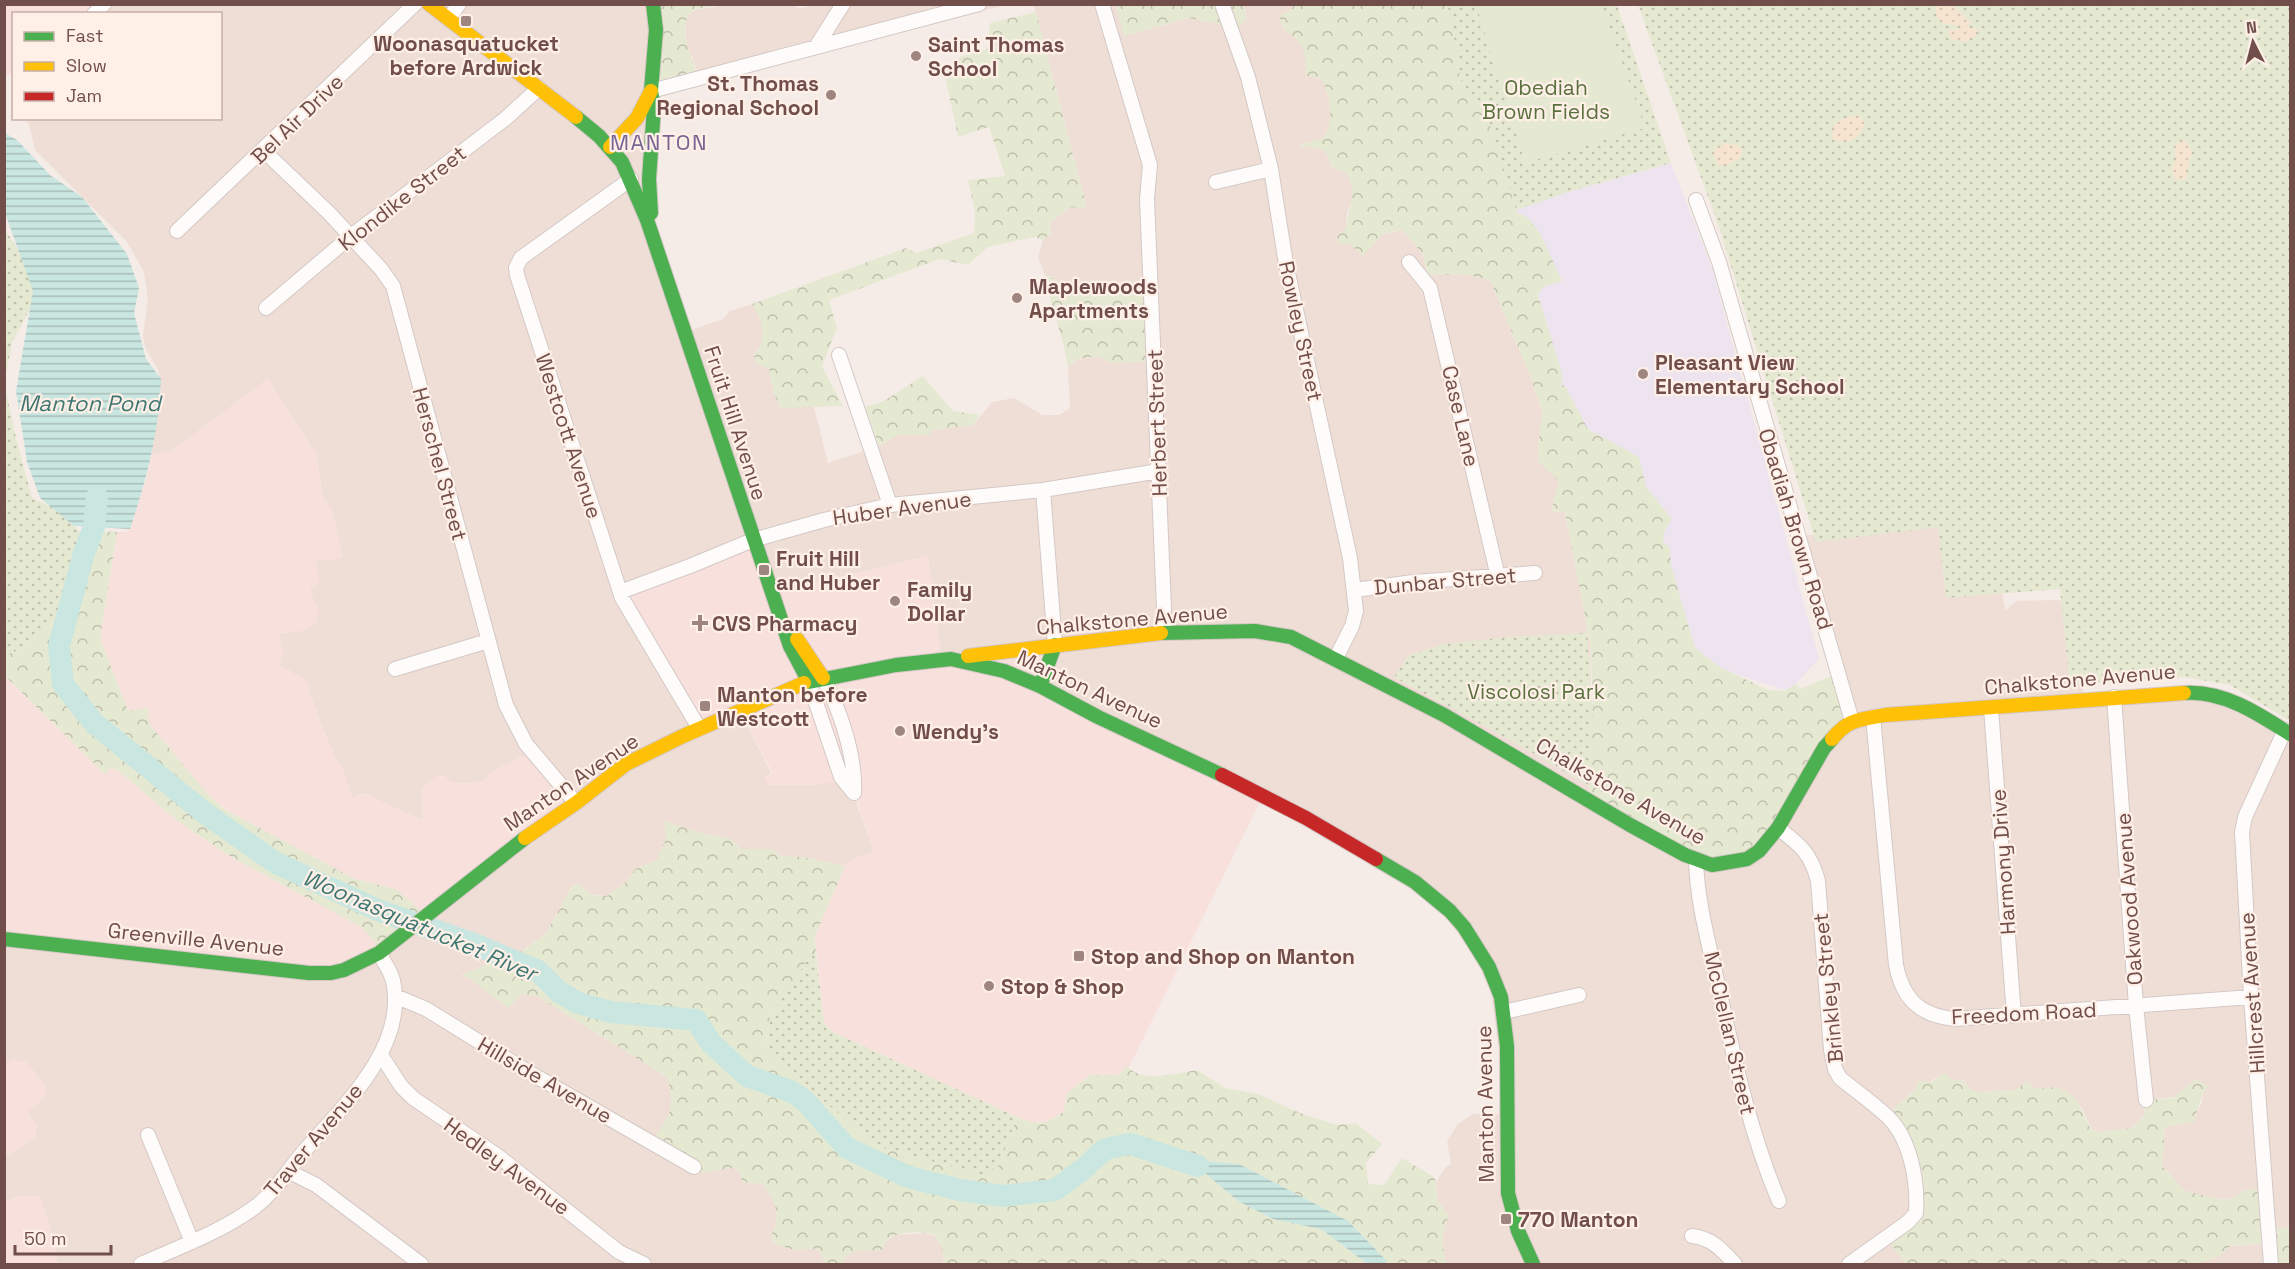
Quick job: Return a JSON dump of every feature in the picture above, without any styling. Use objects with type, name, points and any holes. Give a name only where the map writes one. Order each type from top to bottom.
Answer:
[{"type":"main road","name":"Fruit Hill Avenue","points":[[429,4],[599,136],[610,147],[631,179],[781,619],[802,645],[816,680]]},
{"type":"main road","name":"Fruit Hill Avenue","points":[[653,4],[656,30],[651,91],[654,107],[649,179],[653,239]]},
{"type":"main road","name":"Fruit Hill Avenue","points":[[610,147],[637,117],[651,91]]},
{"type":"main road","name":"Chalkstone Avenue","points":[[951,659],[1165,633],[1255,631],[1276,633],[1304,642],[1444,715],[1630,825],[1696,860],[1722,865],[1747,859],[1759,851],[1778,828],[1824,748],[1842,726],[1852,721],[1873,717],[2192,692],[2213,694],[2249,707],[2288,732]]},
{"type":"main road","points":[[1040,686],[1055,645]]},
{"type":"main road","name":"Manton Avenue","points":[[384,949],[509,849],[576,803],[626,764],[699,728],[816,680],[907,663],[951,659],[1004,671],[1040,686],[1262,795],[1415,882],[1450,911],[1477,946],[1495,979],[1504,1012],[1508,1063],[1508,1193],[1518,1231],[1533,1264]]},
{"type":"main road","name":"Greenville Avenue","points":[[4,939],[309,973],[331,973],[344,970],[384,949]]},
{"type":"street","name":"Bel Air Drive","points":[[177,231],[264,151],[415,4]]},
{"type":"street","points":[[449,18],[459,4]]},
{"type":"street","points":[[816,47],[843,4]]},
{"type":"street","points":[[651,91],[979,4]]},
{"type":"street","name":"Herbert Street","points":[[1102,4],[1150,165],[1147,199],[1165,633]]},
{"type":"street","name":"Rowley Street","points":[[1222,4],[1248,77],[1271,169],[1286,264],[1355,590],[1356,611],[1352,626],[1336,658]]},
{"type":"street","name":"Klondike Street","points":[[266,308],[351,236],[505,119],[539,88]]},
{"type":"street","name":"Herschel Street","points":[[264,151],[351,236],[393,286],[506,705],[520,735],[576,803]]},
{"type":"street","points":[[1216,182],[1271,169]]},
{"type":"street","name":"Westcott Avenue","points":[[631,179],[521,258],[516,268],[620,592],[643,636],[699,728]]},
{"type":"street","name":"Obadiah Brown Road","points":[[1696,200],[1719,262],[1852,721]]},
{"type":"street","name":"Case Lane","points":[[1409,262],[1430,288],[1498,578]]},
{"type":"street","points":[[839,355],[890,506]]},
{"type":"street","name":"Huber Avenue","points":[[620,592],[753,540],[824,520],[890,506],[1043,490],[1159,471]]},
{"type":"street","points":[[1043,490],[1055,645]]},
{"type":"street","name":"Dunbar Street","points":[[1355,590],[1413,582],[1498,578],[1535,573]]},
{"type":"street","points":[[395,669],[488,641]]},
{"type":"street","points":[[816,680],[832,695],[855,771],[854,793],[841,777],[816,680]]},
{"type":"street","name":"Oakwood Avenue","points":[[2114,697],[2136,1006],[2146,1100]]},
{"type":"street","name":"Harmony Drive","points":[[1991,708],[2014,1016]]},
{"type":"street","name":"Freedom Road","points":[[1873,717],[1896,964],[1902,989],[1918,1007],[1936,1017],[1954,1019],[2251,997]]},
{"type":"street","name":"Hillcrest Avenue","points":[[2271,1264],[2251,997],[2242,832],[2245,817],[2288,732]]},
{"type":"street","name":"Brinkley Street","points":[[1778,828],[1803,847],[1814,865],[1818,881],[1830,1038],[1835,1070],[1840,1078],[1888,1117],[1897,1129],[1909,1157],[1917,1205],[1916,1213],[1908,1222],[1849,1264]]},
{"type":"street","name":"McClellan Street","points":[[1696,860],[1709,943],[1736,1069],[1752,1127],[1779,1201]]},
{"type":"street","name":"Traver Avenue","points":[[141,1264],[192,1242],[255,1207],[273,1191],[371,1073],[381,1055],[390,1026],[395,996],[384,949]]},
{"type":"street","points":[[1504,1012],[1579,995]]},
{"type":"street","name":"Hillside Avenue","points":[[395,996],[426,1009],[525,1070],[694,1167]]},
{"type":"street","name":"Hedley Avenue","points":[[381,1055],[401,1086],[413,1098],[498,1156],[619,1252],[644,1264]]},
{"type":"street","points":[[148,1135],[192,1242]]},
{"type":"street","points":[[288,1171],[316,1185],[421,1264]]},
{"type":"street","points":[[1692,1236],[1705,1237],[1735,1264]]},
{"type":"shaded area","points":[[731,4],[794,5],[799,9],[817,4],[1006,5],[699,80],[693,59],[687,49],[685,22],[690,12]]},
{"type":"shaded area","points":[[4,5],[108,5],[100,12],[12,12],[12,74],[5,75]]},
{"type":"shaded area","points":[[108,5],[657,5],[653,237],[688,331],[723,319],[730,311],[752,304],[762,319],[763,342],[754,355],[769,369],[774,394],[781,407],[814,407],[828,463],[879,446],[897,435],[928,435],[932,430],[973,425],[992,402],[1014,398],[1042,415],[1059,415],[1070,408],[1068,367],[1077,359],[1099,356],[1112,363],[1152,290],[1118,292],[1104,289],[1096,279],[1072,289],[1044,273],[1038,257],[1043,240],[1051,233],[1050,223],[1070,207],[1087,208],[1034,5],[1116,5],[1124,36],[1189,18],[1231,26],[1246,19],[1245,5],[1293,5],[1292,9],[1279,17],[1284,30],[1294,34],[1302,46],[1306,59],[1306,76],[1321,79],[1328,90],[1331,127],[1324,138],[1300,145],[1325,150],[1333,168],[1347,173],[1353,185],[1353,199],[1347,213],[1346,229],[1383,234],[1402,230],[1423,254],[1428,275],[1463,274],[1490,280],[1529,373],[1543,414],[1538,444],[1559,481],[1551,511],[1565,512],[1590,643],[1592,728],[1823,758],[1854,726],[1800,536],[1864,529],[1992,523],[2005,610],[2017,601],[2056,600],[2065,601],[2077,614],[2084,700],[2210,697],[2290,739],[2290,1227],[2273,1229],[2236,1197],[2224,1200],[2185,1191],[2162,1166],[2165,1127],[2194,1122],[2196,1112],[2202,1103],[2203,1094],[2146,1100],[2144,1115],[2132,1128],[2099,1132],[2091,1129],[2083,1110],[2074,1098],[2062,1089],[2032,1087],[1977,1092],[1971,1090],[1964,1081],[1950,1079],[1945,1073],[1916,1089],[1885,1116],[1900,1134],[1917,1202],[1887,1240],[1906,1264],[1447,1263],[1443,1254],[1443,1231],[1449,1216],[1437,1200],[1436,1182],[1445,1168],[1451,1164],[1447,1141],[1458,1124],[1473,1114],[1507,1114],[1489,976],[1439,907],[1310,825],[941,658],[928,556],[775,593],[740,711],[771,773],[848,779],[873,850],[871,853],[850,860],[845,866],[802,857],[780,856],[772,849],[740,849],[731,839],[664,822],[666,839],[657,860],[635,869],[627,881],[607,896],[592,895],[579,884],[572,886],[546,934],[522,951],[461,975],[522,994],[537,996],[667,1077],[673,1098],[670,1115],[655,1138],[702,1172],[735,1168],[741,1174],[742,1182],[763,1184],[776,1202],[777,1226],[784,1246],[792,1250],[812,1248],[819,1250],[826,1264],[57,1264],[55,1245],[40,1196],[21,1196],[5,1202],[5,1157],[35,1137],[37,1125],[27,1112],[46,1096],[46,1088],[27,1062],[5,1065],[5,942],[302,977],[498,768],[481,782],[460,784],[451,782],[444,776],[422,788],[423,821],[363,793],[352,798],[342,766],[336,760],[306,681],[280,665],[283,652],[278,634],[307,630],[314,603],[310,588],[316,559],[334,560],[333,512],[323,497],[316,454],[268,379],[170,452],[151,455],[161,399],[159,372],[145,347],[143,335],[148,299],[144,272],[127,242],[35,150],[29,124],[25,120],[222,120],[222,12],[100,12]]},
{"type":"shaded area","name":"Pleasant View Elementary School","points":[[1671,163],[1712,269],[1819,659],[1789,691],[1710,666],[1612,624],[1484,221],[1571,191]]},
{"type":"shaded area","points":[[268,379],[316,454],[323,497],[333,512],[343,557],[334,560],[316,560],[320,582],[310,588],[314,603],[319,608],[317,622],[307,630],[279,634],[283,652],[280,665],[306,681],[336,760],[342,766],[352,797],[362,793],[423,820],[422,788],[436,776],[444,776],[451,782],[481,782],[498,768],[530,752],[574,800],[427,916],[396,889],[355,879],[239,818],[211,798],[150,725],[128,711],[100,638],[117,532],[127,532],[146,480],[151,455],[170,452]]},
{"type":"shaded area","points":[[752,539],[775,593],[928,556],[941,658],[1052,647],[1046,689],[1261,800],[1129,1067],[1119,1075],[1090,1076],[1067,1093],[1064,1111],[1050,1121],[1032,1123],[1017,1117],[835,1033],[824,1024],[815,936],[845,866],[850,860],[871,853],[873,850],[852,786],[848,779],[818,785],[769,785],[764,778],[772,772],[740,711],[699,727],[624,598]]},
{"type":"shaded area","points":[[4,676],[106,774],[110,768],[116,769],[179,822],[233,858],[363,928],[385,954],[348,976],[5,942]]},
{"type":"shaded area","points":[[13,1060],[27,1062],[46,1088],[46,1096],[27,1112],[37,1125],[35,1137],[5,1157],[5,1065]]},
{"type":"shaded area","points":[[21,1196],[40,1196],[55,1245],[57,1264],[5,1264],[5,1202]]},
{"type":"shaded area","points":[[925,1233],[935,1236],[942,1247],[944,1264],[842,1264],[844,1257],[853,1251],[882,1250],[886,1241],[896,1235]]},
{"type":"shaded area","points":[[2272,1243],[2274,1264],[2196,1264],[2218,1257],[2230,1246]]},
{"type":"green space","points":[[657,5],[731,5],[702,8],[688,16],[685,33],[699,80],[658,90]]},
{"type":"green space","points":[[1116,5],[1245,5],[1246,19],[1237,30],[1231,26],[1189,18],[1124,36]]},
{"type":"green space","points":[[1293,5],[1447,5],[1451,16],[1460,78],[1470,96],[1486,112],[1517,212],[1528,218],[1540,233],[1562,281],[1543,287],[1538,295],[1562,373],[1561,385],[1565,386],[1588,429],[1639,457],[1646,487],[1672,519],[1664,532],[1663,541],[1670,548],[1671,565],[1695,648],[1720,667],[1768,690],[1784,691],[1796,684],[1800,689],[1838,673],[1854,726],[1843,733],[1768,847],[1699,862],[1589,794],[1593,701],[1590,643],[1565,512],[1551,511],[1559,481],[1539,462],[1538,444],[1543,414],[1529,373],[1490,280],[1463,274],[1428,275],[1423,254],[1402,230],[1383,234],[1363,256],[1350,244],[1338,243],[1337,236],[1346,229],[1352,188],[1347,173],[1333,168],[1325,150],[1299,145],[1324,138],[1329,124],[1330,108],[1321,79],[1306,76],[1300,43],[1284,30],[1279,16],[1292,9]]},
{"type":"green space","name":"Obediah Brown Fields","points":[[1414,5],[1617,5],[1671,163],[1571,191],[1484,221]]},
{"type":"green space","points":[[1476,5],[1602,5],[1645,128],[1525,163]]},
{"type":"green space","points":[[1638,5],[2290,5],[2290,721],[2230,685],[2184,677],[2070,685],[2060,589],[1946,598],[1938,527],[1816,542],[1719,227]]},
{"type":"green space","points":[[1036,12],[1087,209],[1070,207],[1050,223],[1051,233],[1043,240],[1035,237],[988,247],[968,265],[940,259],[829,300],[837,328],[822,366],[843,406],[781,408],[774,394],[769,369],[756,363],[754,356],[761,343],[762,330],[759,317],[752,304],[906,248],[916,253],[974,233],[975,212],[968,180],[1005,176],[989,127],[958,137],[944,71],[962,56],[987,49],[990,23]]},
{"type":"green space","points":[[5,230],[33,270],[34,301],[12,343],[5,380]]},
{"type":"green space","points":[[1044,273],[1072,289],[1097,279],[1115,291],[1152,290],[1155,361],[1111,363],[1099,356],[1077,359],[1068,367]]},
{"type":"green space","points":[[923,376],[953,411],[979,415],[973,425],[932,430],[929,435],[897,435],[879,446],[865,407],[884,401]]},
{"type":"green space","points":[[4,382],[32,498],[70,516],[78,531],[84,531],[80,565],[69,596],[61,610],[40,635],[24,648],[5,655]]},
{"type":"green space","points":[[84,531],[117,532],[100,638],[128,711],[147,708],[150,725],[211,798],[226,810],[355,879],[396,889],[426,915],[385,954],[363,928],[233,858],[179,822],[116,769],[110,768],[106,775],[5,676],[4,655],[16,652],[40,635],[61,610],[69,596],[80,565]]},
{"type":"green space","name":"Viscolosi Park","points":[[1587,633],[1593,714],[1591,787],[1394,677],[1409,655],[1444,644],[1508,637]]},
{"type":"green space","points":[[664,821],[701,833],[731,839],[740,849],[772,849],[780,856],[802,857],[845,866],[815,936],[816,953],[806,962],[770,1017],[766,1050],[875,1146],[982,1175],[999,1166],[1017,1117],[1036,1122],[1052,1119],[1064,1111],[1067,1093],[1090,1075],[1119,1075],[1127,1066],[1141,1075],[1150,1076],[1197,1070],[1225,1088],[1258,1094],[1300,1113],[1337,1125],[1356,1123],[1382,1144],[1366,1163],[1368,1184],[1384,1185],[1402,1158],[1434,1177],[1437,1200],[1449,1216],[1443,1234],[1443,1245],[1447,1263],[1450,1264],[1386,1264],[1386,1260],[1348,1221],[1239,1164],[1172,1158],[1204,1172],[1238,1201],[1273,1219],[1321,1229],[1366,1264],[944,1264],[941,1247],[936,1237],[919,1232],[896,1235],[886,1241],[882,1250],[853,1252],[842,1264],[826,1264],[819,1250],[794,1250],[775,1244],[770,1237],[776,1223],[776,1210],[763,1184],[742,1182],[741,1174],[735,1168],[702,1172],[652,1142],[670,1111],[671,1097],[667,1077],[537,996],[522,994],[508,1008],[469,978],[461,975],[522,951],[546,934],[572,886],[579,884],[592,895],[607,896],[627,881],[635,869],[657,860],[666,839]]},
{"type":"green space","points":[[816,953],[824,1024],[835,1033],[1017,1117],[999,1167],[982,1175],[875,1146],[766,1050],[770,1017],[806,962]]},
{"type":"green space","points":[[1945,1073],[1950,1079],[1964,1081],[1971,1090],[1977,1092],[2015,1090],[2027,1081],[2039,1089],[2051,1087],[2061,1089],[2076,1101],[2091,1129],[2100,1132],[2132,1128],[2144,1115],[2146,1100],[2173,1098],[2196,1079],[2208,1086],[2194,1122],[2165,1127],[2162,1166],[2185,1191],[2224,1200],[2236,1197],[2243,1191],[2266,1187],[2273,1229],[2290,1227],[2290,1264],[2274,1264],[2271,1243],[2230,1246],[2218,1257],[2196,1264],[1906,1264],[1887,1240],[1916,1212],[1910,1159],[1885,1116],[1916,1089],[1918,1081],[1931,1082]]},
{"type":"sand","points":[[1935,5],[1952,5],[1970,22],[1971,24],[1965,26],[1978,30],[1976,36],[1966,42],[1951,39],[1949,31],[1962,27],[1940,20]]},
{"type":"sand","points":[[1858,115],[1865,122],[1858,136],[1849,141],[1833,139],[1835,124]]},
{"type":"sand","points":[[2183,140],[2189,145],[2192,154],[2185,180],[2175,179],[2172,168],[2176,157],[2174,147]]},
{"type":"sand","points":[[1726,143],[1739,146],[1742,151],[1740,158],[1726,165],[1718,165],[1713,153],[1716,148]]},
{"type":"water","name":"Manton Pond","points":[[5,133],[17,140],[50,175],[82,197],[127,254],[139,288],[134,313],[146,359],[161,379],[158,418],[151,455],[130,529],[74,526],[40,498],[27,462],[16,391],[33,291],[5,213]]},
{"type":"water","points":[[1169,1158],[1239,1164],[1348,1221],[1386,1260],[1386,1264],[1366,1264],[1321,1229],[1273,1219],[1238,1201],[1204,1172]]},
{"type":"waterway","name":"Woonasquatucket River","points":[[97,497],[94,527],[84,553],[59,646],[63,684],[94,723],[206,814],[276,863],[380,911],[474,944],[538,971],[558,991],[578,1003],[611,1012],[696,1020],[711,1043],[747,1076],[790,1091],[805,1101],[847,1148],[908,1177],[960,1190],[1003,1196],[1055,1190],[1105,1149],[1130,1144],[1198,1166]]},
{"type":"traffic: fast","points":[[651,213],[649,179],[654,107],[651,91],[656,30],[653,4]]},
{"type":"traffic: fast","points":[[576,117],[599,136],[622,162],[647,220],[790,646],[809,682]]},
{"type":"traffic: fast","points":[[1161,633],[1255,631],[1291,637],[1444,715],[1630,825],[1685,855],[1712,865],[1747,859],[1759,851],[1778,828],[1824,748],[1832,739]]},
{"type":"traffic: fast","points":[[1040,686],[1055,645]]},
{"type":"traffic: fast","points":[[804,683],[896,665],[951,659],[1004,671],[1040,686],[1098,717],[1222,775]]},
{"type":"traffic: fast","points":[[2184,693],[2213,695],[2227,699],[2253,711],[2290,734]]},
{"type":"traffic: fast","points":[[4,939],[309,973],[331,973],[344,970],[379,953],[525,838]]},
{"type":"traffic: fast","points":[[1376,859],[1415,882],[1450,911],[1464,927],[1489,967],[1501,997],[1507,1046],[1508,1193],[1518,1231],[1533,1264]]},
{"type":"traffic: slow","points":[[429,4],[576,117]]},
{"type":"traffic: slow","points":[[610,147],[637,118],[651,91]]},
{"type":"traffic: slow","points":[[968,656],[1161,633]]},
{"type":"traffic: slow","points":[[797,639],[823,678]]},
{"type":"traffic: slow","points":[[525,838],[576,803],[626,764],[683,736],[804,683]]},
{"type":"traffic: slow","points":[[1832,739],[1850,723],[1885,715],[2184,693]]},
{"type":"traffic: jam","points":[[1222,775],[1306,818],[1376,859]]},
{"type":"place","name":"Woonasquatucket before Ardwick","points":[[466,21]]},
{"type":"place","name":"Saint Thomas School","points":[[916,56]]},
{"type":"place","name":"St. Thomas Regional School","points":[[831,95]]},
{"type":"place","name":"Maplewoods Apartments","points":[[1017,298]]},
{"type":"place","name":"Pleasant View Elementary School","points":[[1643,374]]},
{"type":"place","name":"Fruit Hill and Huber","points":[[764,570]]},
{"type":"place","name":"Family Dollar","points":[[895,601]]},
{"type":"place","name":"CVS Pharmacy","points":[[700,623]]},
{"type":"place","name":"Manton before Westcott","points":[[705,706]]},
{"type":"place","name":"Wendy's","points":[[900,731]]},
{"type":"place","name":"Stop and Shop on Manton","points":[[1079,956]]},
{"type":"place","name":"Stop & Shop","points":[[989,986]]},
{"type":"place","name":"770 Manton","points":[[1506,1219]]},
{"type":"district","name":"MANTON","points":[[659,142]]}]
